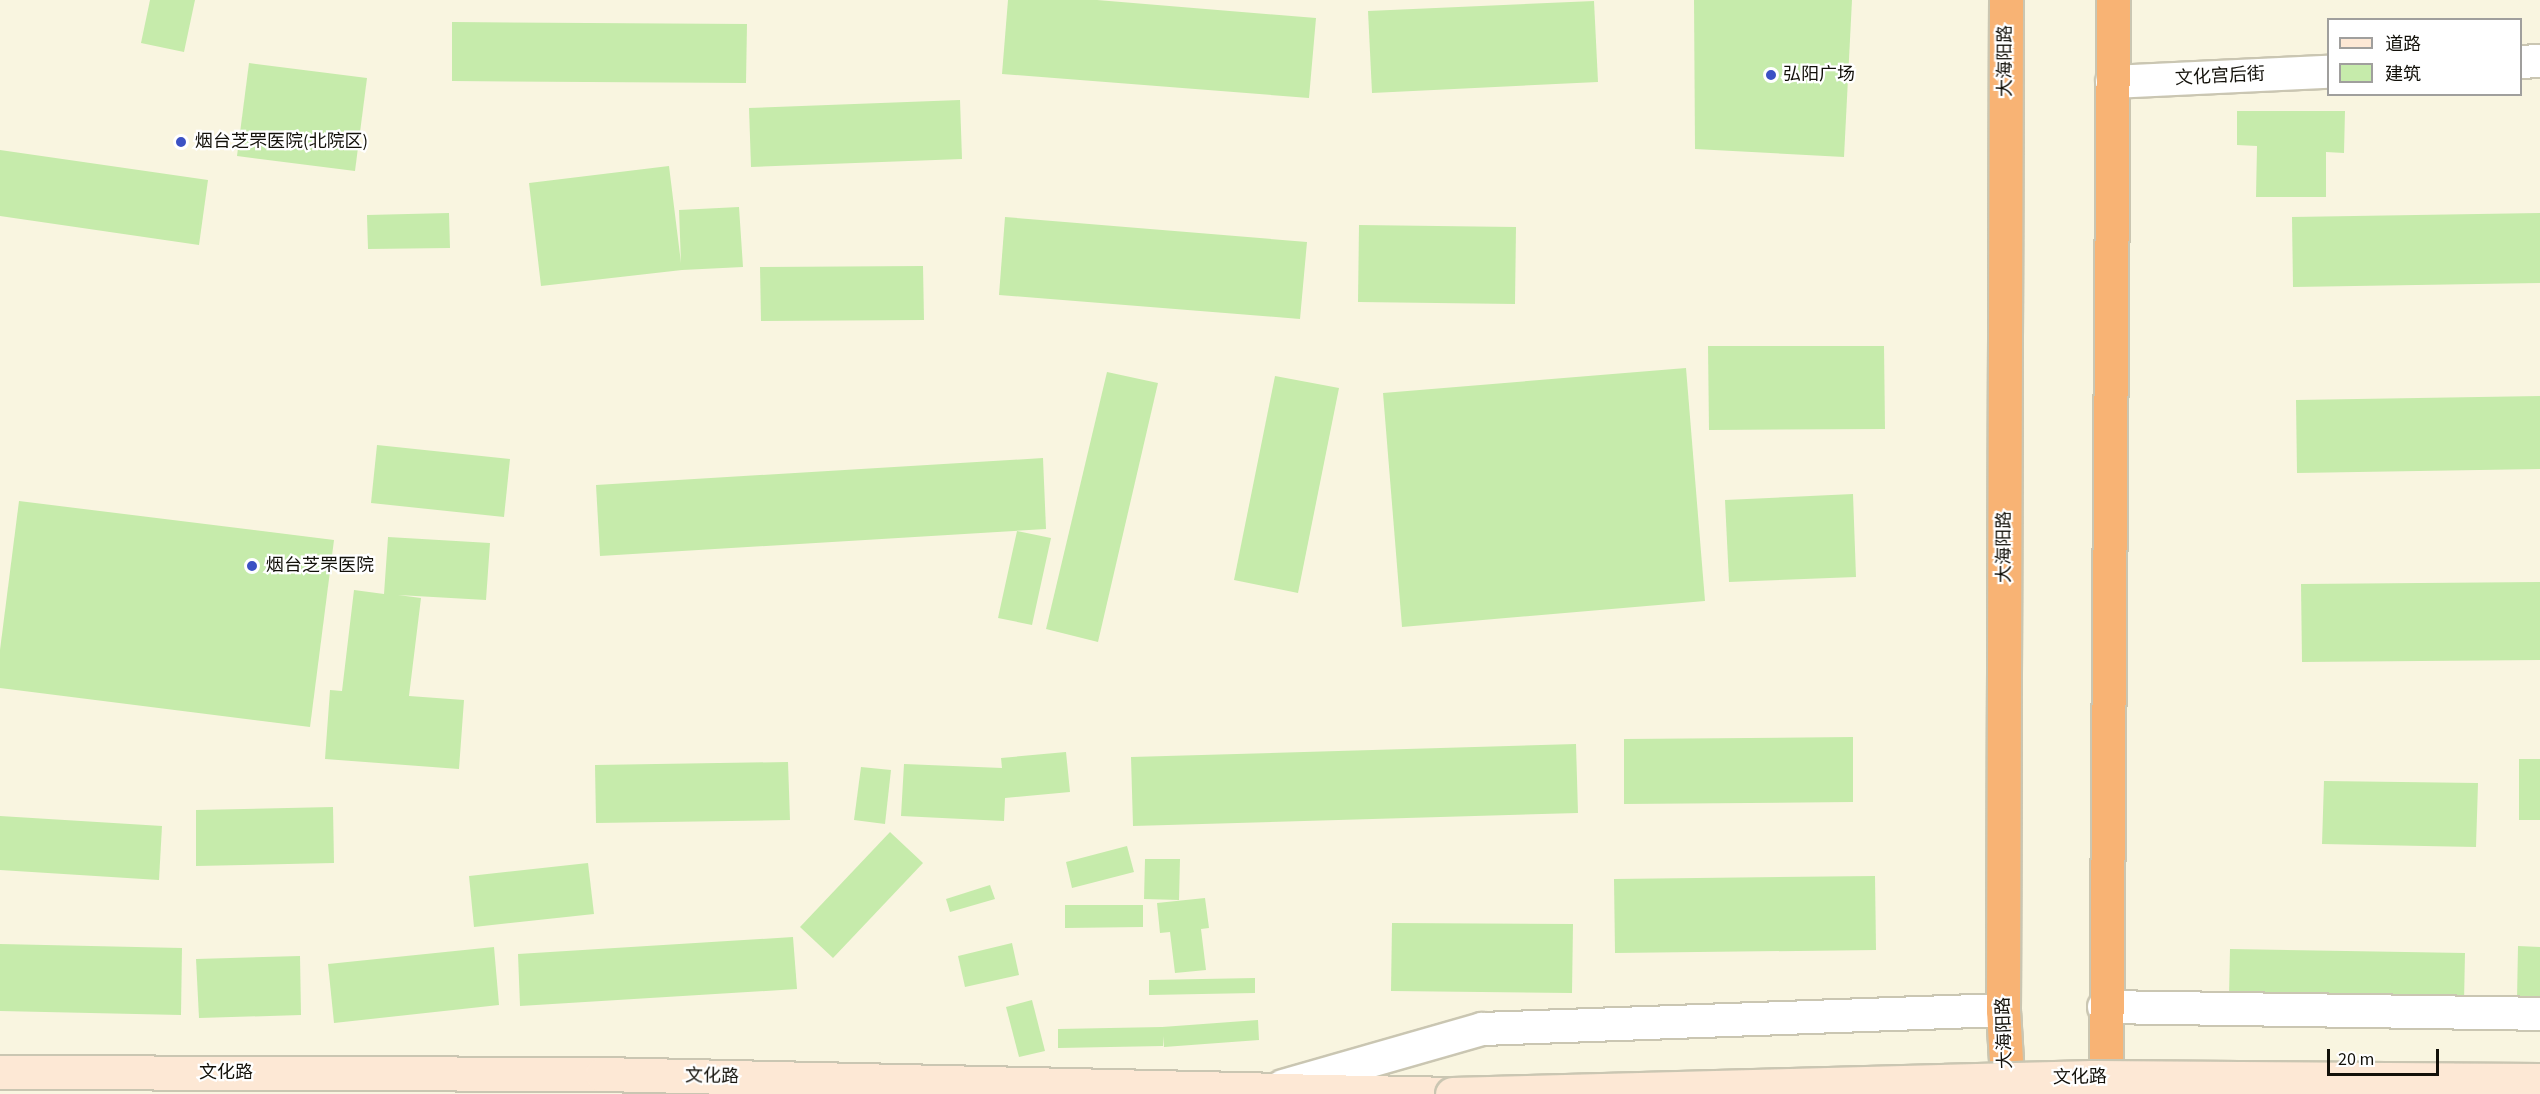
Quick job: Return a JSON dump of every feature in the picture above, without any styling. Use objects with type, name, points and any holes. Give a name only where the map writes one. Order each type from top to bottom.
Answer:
[{"type":"highway","name":"大海阳路","points":[[2006,0],[2003,1010],[2008,1094]]},
{"type":"highway","points":[[2106,1094],[2104,1007],[2113,0]]},
{"type":"main road","name":"文化路","points":[[0,1072],[601,1084],[1452,1094],[2093,1077],[2540,1080]]},
{"type":"street","points":[[2522,62],[2540,61]]},
{"type":"street","name":"文化宫后街","points":[[2112,82],[2327,72]]},
{"type":"street","points":[[2104,1007],[2540,1014]]},
{"type":"street","points":[[1268,1093],[1482,1029],[2003,1010]]},
{"type":"building","points":[[150,0],[195,0],[184,52],[141,43]]},
{"type":"building","points":[[1008,0],[1097,0],[1316,18],[1309,98],[1002,74]]},
{"type":"building","name":"弘阳广场","points":[[1694,0],[1852,0],[1844,157],[1695,149]]},
{"type":"building","points":[[1594,1],[1598,82],[1372,93],[1368,11]]},
{"type":"building","points":[[452,22],[747,24],[746,83],[452,81]]},
{"type":"building","points":[[249,63],[367,78],[355,171],[237,156]]},
{"type":"building","points":[[960,100],[962,159],[751,167],[749,108]]},
{"type":"building","points":[[2237,111],[2345,111],[2344,153],[2326,152],[2326,197],[2256,197],[2257,146],[2237,145]]},
{"type":"building","points":[[0,150],[208,180],[199,245],[0,216]]},
{"type":"building","points":[[669,166],[681,263],[679,210],[739,207],[743,267],[682,270],[541,286],[529,183]]},
{"type":"building","points":[[449,213],[450,248],[368,249],[367,215]]},
{"type":"building","points":[[2540,213],[2540,283],[2293,287],[2292,217]]},
{"type":"building","points":[[1005,217],[1307,242],[1300,319],[999,295]]},
{"type":"building","points":[[1359,225],[1516,227],[1515,304],[1358,302]]},
{"type":"building","points":[[923,266],[924,320],[761,321],[760,267]]},
{"type":"building","points":[[1708,346],[1884,346],[1885,429],[1709,430]]},
{"type":"building","points":[[1686,368],[1705,601],[1402,627],[1383,393]]},
{"type":"building","points":[[1107,372],[1158,383],[1098,642],[1046,629]]},
{"type":"building","points":[[1275,376],[1339,388],[1298,593],[1234,580]]},
{"type":"building","points":[[2540,396],[2540,469],[2297,473],[2296,400]]},
{"type":"building","points":[[377,445],[510,459],[504,517],[371,503]]},
{"type":"building","points":[[1043,458],[1046,529],[600,556],[596,485]]},
{"type":"building","points":[[1853,494],[1856,577],[1729,582],[1725,500]]},
{"type":"building","points":[[19,501],[334,540],[310,727],[0,688],[0,650]]},
{"type":"building","points":[[1017,531],[1051,538],[1032,625],[998,618]]},
{"type":"building","points":[[388,537],[490,543],[486,600],[398,595],[421,598],[409,696],[464,700],[459,769],[325,759],[330,690],[342,691],[354,590],[384,594]]},
{"type":"building","points":[[2540,582],[2540,660],[2302,662],[2301,584]]},
{"type":"building","points":[[1853,737],[1853,802],[1624,804],[1624,739]]},
{"type":"building","points":[[1576,744],[1578,813],[1133,826],[1131,757]]},
{"type":"building","points":[[1066,752],[1070,792],[1005,798],[1004,821],[901,816],[904,764],[1002,768],[1001,758]]},
{"type":"building","points":[[2519,759],[2540,759],[2540,820],[2519,820]]},
{"type":"building","points":[[788,762],[790,820],[596,823],[595,765]]},
{"type":"building","points":[[861,767],[891,770],[885,824],[854,820]]},
{"type":"building","points":[[2324,781],[2478,783],[2476,847],[2322,844]]},
{"type":"building","points":[[333,807],[334,863],[196,866],[196,810]]},
{"type":"building","points":[[0,816],[162,826],[159,880],[0,870]]},
{"type":"building","points":[[890,832],[923,863],[833,958],[800,927]]},
{"type":"building","points":[[1127,846],[1134,872],[1072,888],[1066,862]]},
{"type":"building","points":[[1145,859],[1180,859],[1179,900],[1144,899]]},
{"type":"building","points":[[588,863],[594,914],[474,927],[469,876]]},
{"type":"building","points":[[1875,876],[1876,950],[1615,953],[1614,879]]},
{"type":"building","points":[[990,885],[995,899],[950,912],[946,899]]},
{"type":"building","points":[[1205,898],[1209,928],[1201,929],[1206,970],[1175,973],[1170,932],[1160,933],[1157,903]]},
{"type":"building","points":[[1065,905],[1143,905],[1143,927],[1065,928]]},
{"type":"building","points":[[1392,923],[1573,924],[1572,993],[1391,991]]},
{"type":"building","points":[[793,937],[797,989],[520,1006],[518,954]]},
{"type":"building","points":[[1012,943],[1019,975],[965,987],[958,956]]},
{"type":"building","points":[[0,944],[182,948],[181,1015],[0,1011]]},
{"type":"building","points":[[2518,946],[2540,947],[2540,1001],[2517,1000]]},
{"type":"building","points":[[494,947],[499,1005],[334,1023],[328,964]]},
{"type":"building","points":[[2230,949],[2465,953],[2464,1002],[2229,997]]},
{"type":"building","points":[[300,956],[301,1015],[199,1018],[196,959]]},
{"type":"building","points":[[1255,978],[1255,993],[1149,995],[1149,980]]},
{"type":"building","points":[[1032,1000],[1045,1051],[1019,1057],[1006,1007]]},
{"type":"building","points":[[1258,1020],[1259,1040],[1164,1047],[1163,1036],[1163,1046],[1058,1048],[1058,1029],[1162,1027]]},
{"type":"place","name":"弘阳广场","points":[[1771,75]]},
{"type":"place","name":"烟台芝罘医院(北院区)","points":[[181,142]]},
{"type":"place","name":"烟台芝罘医院","points":[[252,566]]}]
